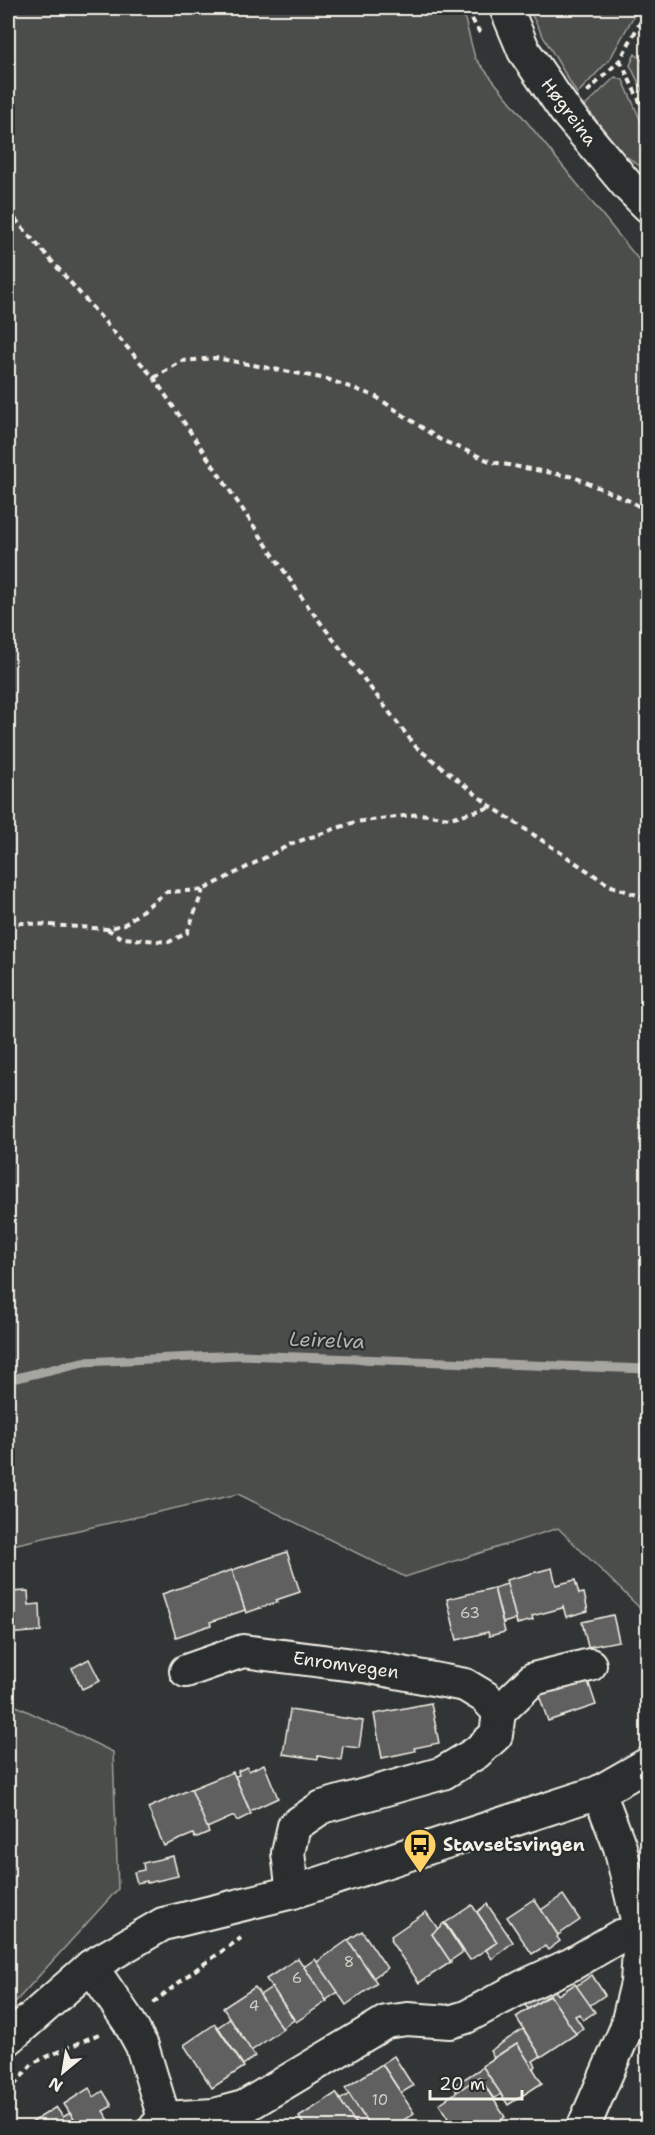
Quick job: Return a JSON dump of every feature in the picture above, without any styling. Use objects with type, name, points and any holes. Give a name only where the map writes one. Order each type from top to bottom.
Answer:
[{"type":"street","name":"Høgreina","points":[[506,8],[524,51],[566,112],[628,186],[648,206]]},
{"type":"street","name":"Enromvegen","points":[[186,1671],[243,1651],[370,1667],[465,1685],[485,1697],[499,1712]]},
{"type":"street","points":[[293,1892],[288,1853],[294,1826],[322,1807],[443,1773],[477,1753],[496,1735],[499,1712],[532,1679],[590,1665]]},
{"type":"street","points":[[8,2039],[91,1966],[163,1924],[293,1892],[599,1792],[648,1764]]},
{"type":"street","points":[[583,2127],[626,2029],[637,1983],[644,1932],[621,1848],[599,1792]]},
{"type":"street","points":[[91,1966],[129,2022],[142,2046],[160,2124],[214,2115],[244,2107],[387,2022],[407,2019],[450,2022],[466,2018],[522,1987],[572,1964],[620,1936],[644,1932]]},
{"type":"path","points":[[620,60],[648,119]]},
{"type":"path","points":[[8,211],[154,378],[307,604],[416,747],[492,807],[609,885],[648,899]]},
{"type":"path","points":[[154,378],[182,361],[216,357],[327,379],[375,396],[439,439],[492,462],[574,477],[632,502],[648,512]]},
{"type":"path","points":[[8,922],[107,929],[125,924],[166,892],[203,890],[291,844],[355,822],[420,814],[450,818],[492,807]]},
{"type":"path","points":[[107,929],[122,938],[169,942],[187,933],[203,890]]},
{"type":"path","points":[[8,2093],[33,2063],[129,2022],[192,1973],[245,1936]]},
{"type":"shaded area","points":[[8,8],[462,8],[475,58],[647,270],[647,1615],[558,1528],[405,1577],[238,1494],[8,1546]]},
{"type":"shaded area","points":[[528,8],[638,8],[610,59],[577,94]]},
{"type":"shaded area","points":[[635,54],[647,65],[647,100],[630,65]]},
{"type":"shaded area","points":[[615,77],[623,80],[647,135],[647,171],[623,154],[585,106]]},
{"type":"shaded area","points":[[8,1702],[113,1752],[118,1889],[8,2010]]},
{"type":"building","points":[[287,1552],[300,1592],[246,1613],[232,1570]]},
{"type":"building","points":[[552,1568],[556,1585],[575,1580],[579,1594],[584,1593],[588,1611],[566,1617],[563,1606],[532,1616],[533,1620],[517,1624],[506,1580]]},
{"type":"building","points":[[232,1570],[245,1610],[176,1637],[162,1594]]},
{"type":"building","points":[[507,1584],[516,1619],[503,1623],[494,1588]]},
{"type":"building","points":[[494,1588],[505,1632],[489,1636],[488,1632],[457,1640],[447,1599]]},
{"type":"building","points":[[28,1591],[29,1605],[40,1604],[41,1631],[8,1634],[8,1592]]},
{"type":"building","points":[[613,1615],[619,1641],[588,1647],[582,1622]]},
{"type":"building","points":[[89,1659],[100,1681],[82,1689],[72,1668]]},
{"type":"building","points":[[587,1678],[596,1705],[548,1721],[539,1695]]},
{"type":"building","points":[[431,1703],[439,1743],[382,1758],[374,1714]]},
{"type":"building","points":[[290,1710],[363,1721],[359,1748],[343,1746],[341,1760],[283,1754]]},
{"type":"building","points":[[264,1764],[278,1798],[250,1811],[235,1776],[239,1775],[238,1771],[247,1767],[249,1771]]},
{"type":"building","points":[[233,1772],[251,1814],[237,1821],[234,1816],[207,1828],[191,1789]]},
{"type":"building","points":[[191,1789],[209,1832],[195,1838],[193,1834],[164,1846],[148,1808]]},
{"type":"building","points":[[173,1856],[178,1876],[137,1883],[134,1872],[144,1870],[143,1863]]},
{"type":"building","points":[[563,1895],[580,1920],[558,1935],[541,1910]]},
{"type":"building","points":[[534,1899],[560,1941],[548,1950],[545,1946],[532,1954],[507,1917]]},
{"type":"building","points":[[487,1904],[513,1942],[492,1959],[486,1950],[497,1942],[477,1912]]},
{"type":"building","points":[[472,1905],[497,1942],[470,1960],[445,1923]]},
{"type":"building","points":[[426,1912],[438,1929],[432,1934],[451,1962],[419,1983],[390,1940],[391,1936]]},
{"type":"building","points":[[444,1923],[463,1952],[450,1961],[432,1934]]},
{"type":"building","points":[[362,1931],[387,1968],[373,1978],[348,1940]]},
{"type":"building","points":[[348,1940],[377,1983],[346,2005],[317,1962]]},
{"type":"building","points":[[298,1958],[327,2001],[296,2022],[266,1979]]},
{"type":"building","points":[[315,1959],[338,1992],[326,2000],[304,1967]]},
{"type":"building","points":[[592,1975],[605,1995],[589,2006],[576,1986]]},
{"type":"building","points":[[551,1984],[558,1995],[575,1984],[595,2012],[583,2020],[579,2014],[575,2016],[583,2028],[575,2034],[550,1995],[528,2009],[523,2002]]},
{"type":"building","points":[[255,1987],[283,2029],[251,2051],[223,2008]]},
{"type":"building","points":[[272,1987],[294,2020],[282,2028],[260,1995]]},
{"type":"building","points":[[550,1995],[576,2034],[541,2057],[516,2017]]},
{"type":"building","points":[[230,2019],[255,2056],[243,2065],[218,2027]]},
{"type":"building","points":[[215,2024],[244,2067],[212,2088],[184,2045]]},
{"type":"building","points":[[523,2029],[541,2056],[533,2061],[536,2066],[533,2069],[517,2043],[494,2058],[490,2051]]},
{"type":"building","points":[[517,2043],[542,2083],[508,2105],[482,2066]]},
{"type":"building","points":[[394,2056],[413,2086],[401,2093],[382,2064]]},
{"type":"building","points":[[382,2064],[414,2113],[392,2128],[371,2128],[345,2088]]},
{"type":"building","points":[[483,2067],[501,2094],[494,2099],[479,2077],[457,2092],[453,2086]]},
{"type":"building","points":[[479,2077],[505,2117],[489,2128],[454,2128],[439,2104]]},
{"type":"building","points":[[89,2088],[94,2097],[103,2091],[112,2106],[103,2111],[112,2125],[109,2128],[79,2128],[64,2104]]},
{"type":"building","points":[[336,2093],[358,2128],[306,2128],[299,2117]]},
{"type":"building","points":[[349,2094],[371,2128],[358,2127],[340,2100]]},
{"type":"building","points":[[56,2107],[63,2117],[70,2113],[79,2127],[34,2128],[31,2123]]},
{"type":"waterway","name":"Leirelva","points":[[8,1380],[83,1362],[240,1355],[648,1369]]},
{"type":"place","name":"Stavsetsvingen","points":[[420,1874]]}]
